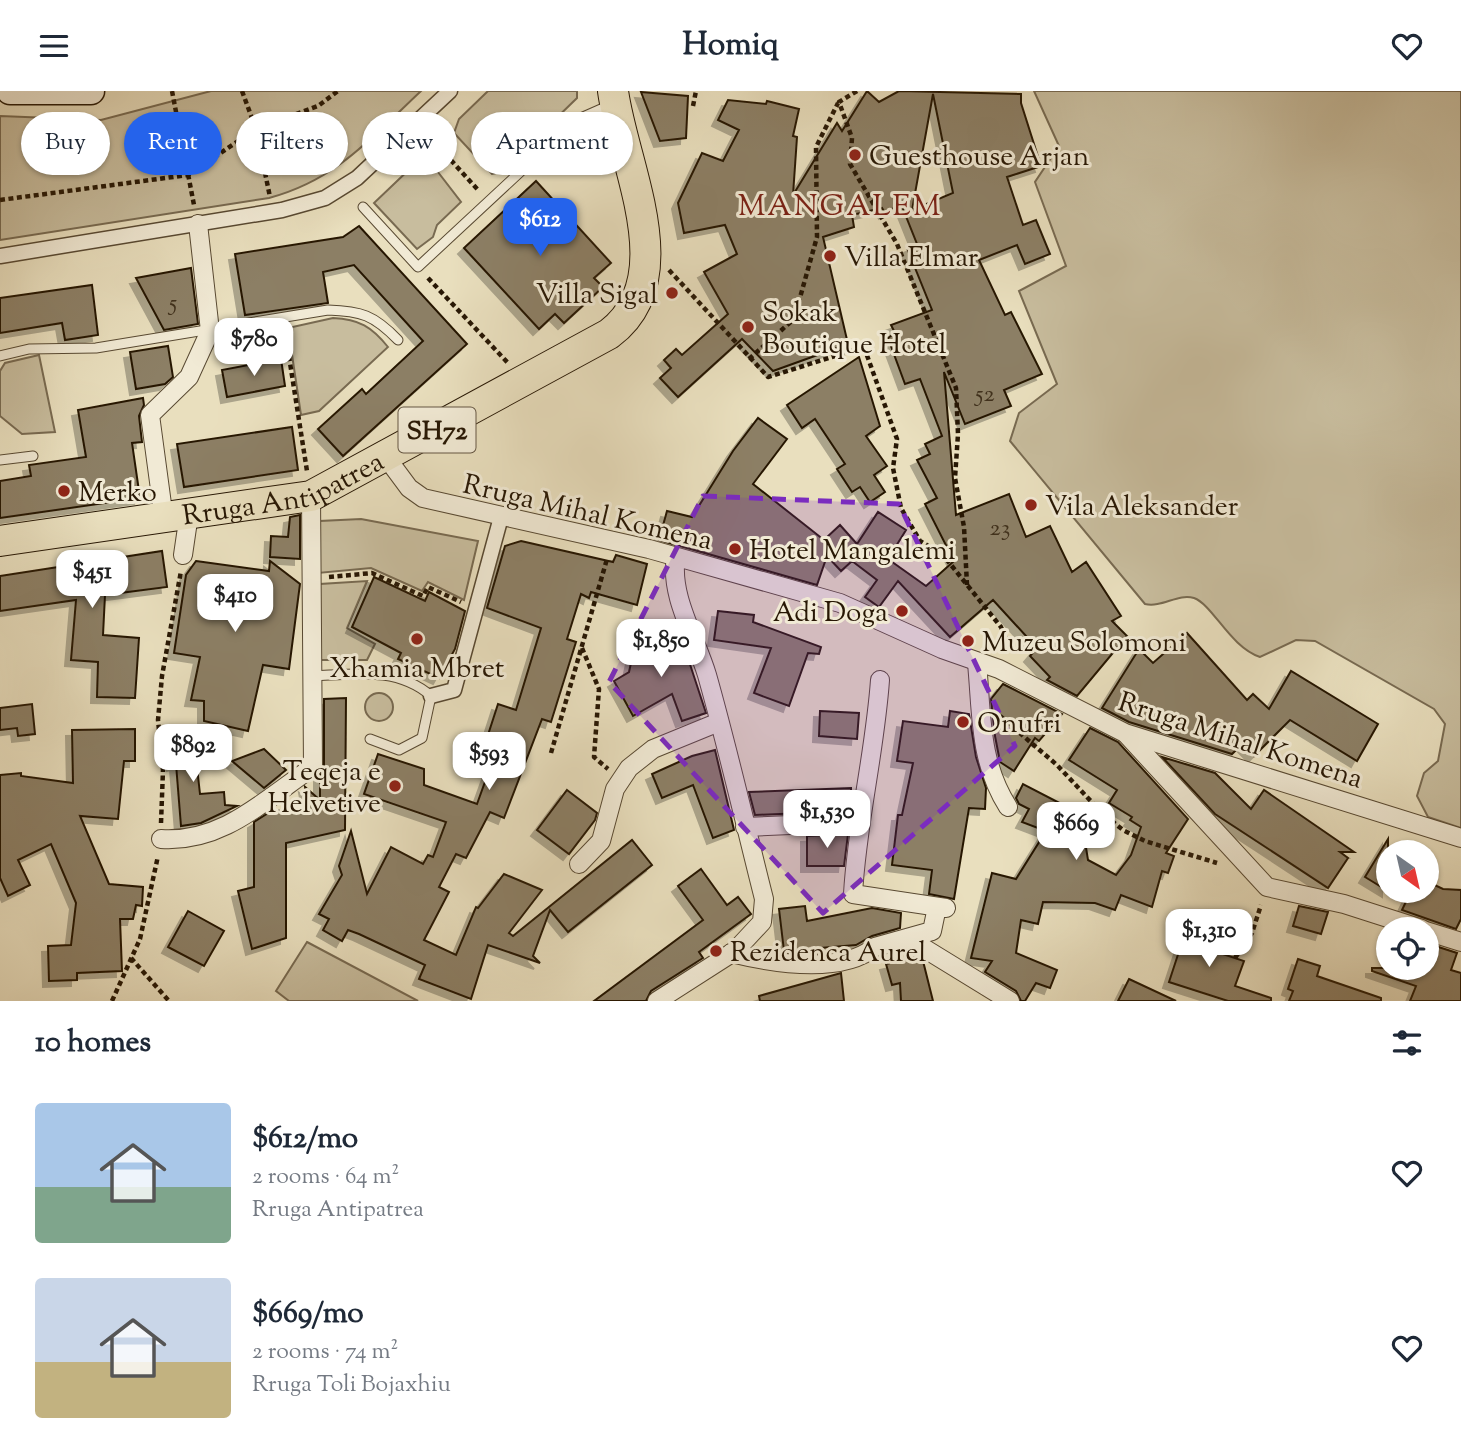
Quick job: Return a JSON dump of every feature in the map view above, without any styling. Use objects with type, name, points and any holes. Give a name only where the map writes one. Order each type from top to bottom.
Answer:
[{"type":"main road","points":[[10,91],[91,91]]},
{"type":"main road","name":"Rruga Antipatrea","points":[[0,541],[311,496],[594,344],[622,323],[641,292],[647,257],[614,97]]},
{"type":"street","points":[[427,112],[450,91]]},
{"type":"street","points":[[0,256],[305,205],[339,191],[362,173]]},
{"type":"street","points":[[183,555],[150,415],[189,377],[210,331],[198,223]]},
{"type":"street","name":"Rruga Mihal Komena","points":[[386,457],[409,488],[424,498],[676,557],[840,603],[977,663],[999,669],[1125,733],[1461,838]]},
{"type":"street","points":[[161,839],[186,840],[209,835],[313,767],[311,496]]},
{"type":"street","points":[[431,696],[454,690],[478,610],[501,517]]},
{"type":"street","points":[[657,1001],[731,953],[762,922],[764,899],[706,673],[677,588],[673,572],[676,557]]},
{"type":"street","points":[[977,663],[984,751],[994,772],[996,788],[1008,807]]},
{"type":"street","points":[[731,953],[760,960],[829,963],[868,954],[875,947],[932,930],[942,908],[854,896],[859,822],[876,739],[880,680]]},
{"type":"street","points":[[579,864],[601,841],[615,789],[629,768],[653,749],[719,722]]},
{"type":"street","points":[[1125,733],[1266,887],[1344,904],[1384,917]]},
{"type":"street","points":[[745,827],[859,822]]},
{"type":"street","points":[[1439,935],[1461,942]]},
{"type":"street","points":[[909,939],[1010,1001]]},
{"type":"lane","points":[[363,207],[418,267],[576,120],[614,97]]},
{"type":"lane","points":[[0,356],[29,349],[96,348],[328,310],[358,311],[382,323],[398,340]]},
{"type":"lane","points":[[0,460],[33,456]]},
{"type":"lane","points":[[314,675],[393,674],[416,683],[431,696],[422,738],[399,750],[370,739]]},
{"type":"path","points":[[172,91],[176,112]]},
{"type":"path","points":[[242,91],[250,112]]},
{"type":"path","points":[[302,112],[318,106],[338,91]]},
{"type":"path","points":[[693,106],[696,91]]},
{"type":"path","points":[[749,359],[794,319],[817,237],[816,148],[839,102],[857,91]]},
{"type":"path","points":[[839,102],[852,138],[850,164],[897,244],[956,388],[958,434],[955,478],[964,527],[967,586]]},
{"type":"path","points":[[457,166],[489,201]]},
{"type":"path","points":[[0,200],[188,175],[198,223]]},
{"type":"path","points":[[266,175],[273,211]]},
{"type":"path","points":[[647,257],[662,260],[768,377],[864,347],[897,439],[893,468],[901,508],[920,541],[943,555],[1001,627],[1006,639],[999,669]]},
{"type":"path","points":[[418,267],[526,381]]},
{"type":"path","points":[[283,319],[311,496]]},
{"type":"path","points":[[551,753],[611,541]]},
{"type":"path","points":[[113,1001],[141,939],[161,839],[163,770],[158,720],[162,676],[183,555]]},
{"type":"path","points":[[312,578],[372,573],[423,596],[428,587],[478,610]]},
{"type":"path","points":[[582,647],[599,689],[594,757],[609,768],[601,786],[615,789]]},
{"type":"path","points":[[981,699],[1057,765],[1102,813],[1123,830],[1145,841],[1212,861]]},
{"type":"path","points":[[1235,958],[1252,933],[1266,887]]},
{"type":"path","points":[[131,958],[169,1001]]},
{"type":"highlighted area","points":[[703,496],[899,504],[1015,746],[823,913],[609,682]]},
{"type":"shaded area","points":[[211,91],[421,91],[399,112],[362,112],[362,146],[348,158],[348,112],[236,112],[236,175],[323,175],[293,190],[269,198],[0,240],[0,116],[21,117],[21,175],[110,175],[110,118],[124,114],[124,175],[222,175],[222,112],[131,112]]},
{"type":"shaded area","points":[[488,91],[577,91],[577,98],[563,112],[471,112],[471,151],[457,136],[459,119]]},
{"type":"shaded area","points":[[1034,91],[1461,91],[1461,828],[1428,817],[1417,796],[1424,773],[1438,761],[1445,724],[1434,709],[1315,641],[1296,640],[1260,657],[1240,645],[1208,609],[1194,598],[1182,597],[1158,604],[1145,604],[1010,441],[1019,413],[1057,384],[1019,291],[1066,266],[1035,182],[1059,146]]},
{"type":"shaded area","points":[[403,175],[440,175],[461,202],[437,225],[433,237],[417,249],[374,203]]},
{"type":"shaded area","points":[[333,318],[364,325],[388,347],[319,411],[301,415],[288,328]]},
{"type":"shaded area","points":[[39,355],[55,432],[22,434],[0,416],[0,371],[5,363]]},
{"type":"shaded area","points":[[361,519],[478,541],[464,600],[428,582],[422,591],[371,568],[318,573],[320,521]]},
{"type":"shaded area","points":[[367,581],[347,628],[375,644],[367,660],[320,660],[320,584]]},
{"type":"shaded area","points":[[379,693],[389,697],[393,707],[389,717],[379,721],[369,717],[365,707],[369,697]]},
{"type":"shaded area","points":[[307,942],[418,1001],[289,1001],[276,991]]},
{"type":"building","points":[[867,91],[879,102],[899,91],[1021,94],[1021,103],[1041,166],[1007,177],[1023,225],[1036,220],[1050,254],[1025,264],[1017,245],[979,260],[1005,315],[1011,312],[1042,374],[1004,390],[1011,406],[965,424],[944,372],[956,515],[1009,494],[1026,537],[1050,526],[1072,572],[1086,562],[1121,616],[1112,621],[1127,636],[1077,696],[1047,680],[1050,677],[1030,656],[1037,648],[993,600],[950,637],[898,581],[879,607],[865,597],[877,580],[852,561],[841,571],[827,556],[817,585],[659,540],[667,511],[692,517],[733,451],[758,418],[787,439],[753,484],[824,540],[840,525],[857,544],[878,512],[906,530],[888,559],[926,586],[954,561],[925,504],[937,498],[917,460],[930,454],[925,444],[942,436],[920,379],[905,384],[888,338],[895,333],[891,325],[932,310],[907,248],[917,244],[901,204],[885,213],[882,208],[852,215],[854,227],[823,237],[848,344],[773,371],[742,339],[678,397],[660,378],[671,368],[664,360],[676,349],[682,355],[728,314],[704,272],[737,254],[725,225],[684,233],[678,203],[702,153],[723,161],[739,130],[718,120],[728,100],[766,104],[767,101],[799,109],[793,136],[797,137],[793,195],[837,123],[842,131]],"holes":[[[933,94],[953,193],[912,210]]]},
{"type":"building","points":[[641,92],[688,96],[686,138],[660,141]]},
{"type":"building","points":[[536,181],[611,263],[594,278],[603,287],[564,323],[555,314],[539,329],[464,248]]},
{"type":"building","points":[[359,226],[467,344],[343,456],[318,429],[362,389],[366,394],[423,341],[354,265],[323,272],[328,303],[245,315],[235,254],[343,237]]},
{"type":"building","points":[[191,268],[198,324],[164,330],[136,278]]},
{"type":"building","points":[[92,285],[98,335],[65,340],[62,323],[0,333],[0,298]]},
{"type":"building","points":[[168,346],[173,377],[165,384],[136,389],[130,352]]},
{"type":"building","points":[[859,357],[880,426],[866,436],[887,466],[874,475],[885,492],[870,502],[860,487],[852,492],[837,469],[845,464],[815,419],[802,428],[787,405]]},
{"type":"building","points":[[281,359],[285,386],[227,397],[222,370]]},
{"type":"building","points":[[143,398],[144,405],[139,416],[142,442],[132,443],[140,498],[0,518],[0,481],[31,476],[29,465],[86,457],[78,410]]},
{"type":"building","points":[[292,427],[298,470],[184,487],[177,444]]},
{"type":"building","points":[[300,515],[300,559],[270,557],[271,536],[288,537],[290,517]]},
{"type":"building","points":[[521,541],[613,562],[616,555],[647,564],[637,605],[591,592],[589,598],[581,594],[567,639],[576,642],[551,722],[542,719],[504,818],[490,812],[466,858],[456,854],[439,887],[449,892],[424,940],[456,955],[476,907],[478,908],[504,874],[542,890],[509,933],[513,936],[632,840],[652,865],[568,932],[550,910],[533,956],[540,963],[488,945],[471,999],[419,979],[425,965],[359,934],[348,930],[342,941],[323,930],[329,919],[319,914],[342,875],[339,866],[351,831],[367,894],[391,847],[423,864],[428,855],[433,857],[446,822],[364,794],[378,754],[424,769],[424,785],[477,804],[499,743],[487,738],[498,704],[516,710],[541,628],[487,608],[505,546]]},
{"type":"building","points":[[162,551],[167,587],[105,595],[103,635],[139,638],[135,698],[97,697],[98,662],[71,660],[76,600],[0,611],[0,576]]},
{"type":"building","points":[[196,561],[269,571],[270,561],[300,584],[289,669],[263,665],[248,731],[204,721],[204,701],[191,700],[200,657],[174,653],[186,575]]},
{"type":"building","name":"Xhamia Mbret","points":[[374,577],[425,601],[429,592],[465,611],[455,649],[439,678],[398,659],[401,653],[352,627]]},
{"type":"building","points":[[718,611],[754,615],[753,622],[821,647],[819,654],[808,653],[789,706],[754,693],[771,648],[714,640]]},
{"type":"building","points":[[1187,633],[1247,700],[1253,694],[1269,709],[1291,671],[1378,724],[1357,761],[1290,720],[1254,756],[1242,744],[1232,754],[1129,722],[1102,708],[1139,649],[1153,663]]},
{"type":"building","points":[[681,637],[706,713],[682,721],[672,694],[633,716],[614,681],[629,672],[636,640],[664,645]]},
{"type":"building","points":[[1003,684],[1062,714],[1039,741],[1035,738],[1014,771],[1000,762],[995,736],[991,699]]},
{"type":"building","points":[[346,698],[345,830],[286,843],[286,938],[252,949],[238,891],[254,887],[254,822],[273,810],[310,814],[305,787],[320,800],[320,776],[324,767],[324,699]]},
{"type":"building","points":[[32,704],[35,734],[18,736],[17,728],[0,730],[0,708]]},
{"type":"building","points":[[820,711],[859,713],[857,739],[819,736]]},
{"type":"building","points":[[950,711],[969,714],[976,757],[986,788],[985,809],[969,808],[954,899],[929,894],[932,870],[892,865],[898,815],[902,815],[913,763],[897,761],[903,721],[948,727]]},
{"type":"building","points":[[1090,728],[1118,742],[1188,819],[1166,853],[1174,856],[1168,873],[1162,871],[1152,907],[1121,895],[1115,910],[1095,903],[1043,902],[1038,924],[1021,920],[1016,953],[1057,970],[1050,988],[1036,983],[1025,1001],[1021,1001],[1016,991],[985,972],[992,961],[971,958],[992,873],[1016,879],[1046,831],[1022,822],[1029,809],[1019,804],[1016,798],[1023,784],[1073,810],[1063,810],[1057,818],[1083,829],[1088,860],[1116,875],[1131,855],[1141,827],[1130,820],[1132,817],[1109,803],[1117,790],[1069,760]]},
{"type":"building","points":[[135,729],[135,761],[124,761],[118,819],[80,816],[109,884],[143,887],[142,906],[136,905],[133,919],[120,919],[122,971],[77,973],[77,980],[49,981],[48,946],[71,945],[76,903],[51,844],[18,860],[30,885],[8,896],[0,878],[0,775],[21,773],[21,776],[73,783],[72,730]]},
{"type":"building","points":[[193,731],[200,794],[224,792],[225,805],[237,806],[201,823],[181,826],[176,764],[173,765],[170,734]]},
{"type":"building","points":[[264,749],[286,770],[264,788],[232,761]]},
{"type":"building","points":[[715,750],[734,830],[713,838],[693,785],[662,798],[652,774],[692,756]]},
{"type":"building","points":[[1162,757],[1215,773],[1251,809],[1264,790],[1354,852],[1340,852],[1348,858],[1328,888],[1215,814]]},
{"type":"building","points":[[851,788],[851,811],[755,815],[749,792]]},
{"type":"building","points":[[567,790],[597,813],[595,820],[569,854],[537,830]]},
{"type":"building","points":[[848,834],[844,866],[807,866],[807,836]]},
{"type":"building","points":[[1376,859],[1376,884],[1365,877]]},
{"type":"building","points":[[701,869],[727,905],[738,897],[751,914],[699,952],[703,958],[651,991],[646,1001],[594,1001],[703,920],[678,886]]},
{"type":"building","points":[[1439,887],[1461,890],[1461,919],[1456,929],[1439,923],[1439,917],[1422,917],[1402,910],[1405,903],[1439,903]]},
{"type":"building","points":[[805,906],[807,921],[872,908],[901,913],[900,928],[872,936],[856,945],[784,951],[779,909]]},
{"type":"building","points":[[1299,906],[1328,912],[1321,934],[1293,926]]},
{"type":"building","points":[[188,911],[224,931],[204,966],[168,947]]},
{"type":"building","points":[[1188,924],[1213,932],[1209,943],[1219,946],[1217,952],[1244,961],[1235,986],[1271,998],[1271,1001],[1228,1001],[1169,982]]},
{"type":"building","points":[[1439,947],[1457,953],[1451,970],[1461,973],[1461,1001],[1410,1001],[1416,986],[1398,980],[1439,980]]},
{"type":"building","points":[[916,957],[923,961],[933,1001],[901,1001],[900,983],[892,985],[886,964]]},
{"type":"building","points":[[1298,959],[1320,966],[1317,976],[1381,998],[1381,1001],[1289,1001],[1293,991],[1288,989]]},
{"type":"building","points":[[841,973],[844,1001],[760,1001],[759,996]]},
{"type":"building","points":[[1129,979],[1176,1001],[1118,1001]]},
{"type":"place","name":"Guesthouse Arjan","points":[[855,155]]},
{"type":"place","name":"Villa Elmar","points":[[830,256]]},
{"type":"place","name":"Villa Sigal","points":[[672,293]]},
{"type":"place","name":"Sokak Boutique Hotel","points":[[748,327]]},
{"type":"place","name":"Merko","points":[[64,491]]},
{"type":"place","name":"Vila Aleksander","points":[[1031,505]]},
{"type":"place","name":"Hotel Mangalemi","points":[[735,549]]},
{"type":"place","name":"Adi Doga","points":[[902,611]]},
{"type":"place","name":"Xhamia Mbret","points":[[417,639]]},
{"type":"place","name":"Muzeu Solomoni","points":[[968,641]]},
{"type":"place","name":"Onufri","points":[[963,722]]},
{"type":"place","name":"Teqeja e Helvetive","points":[[395,786]]},
{"type":"place","name":"Rezidenca Aurel","points":[[716,951]]},
{"type":"district","name":"MANGALEM","points":[[840,205]]}]
